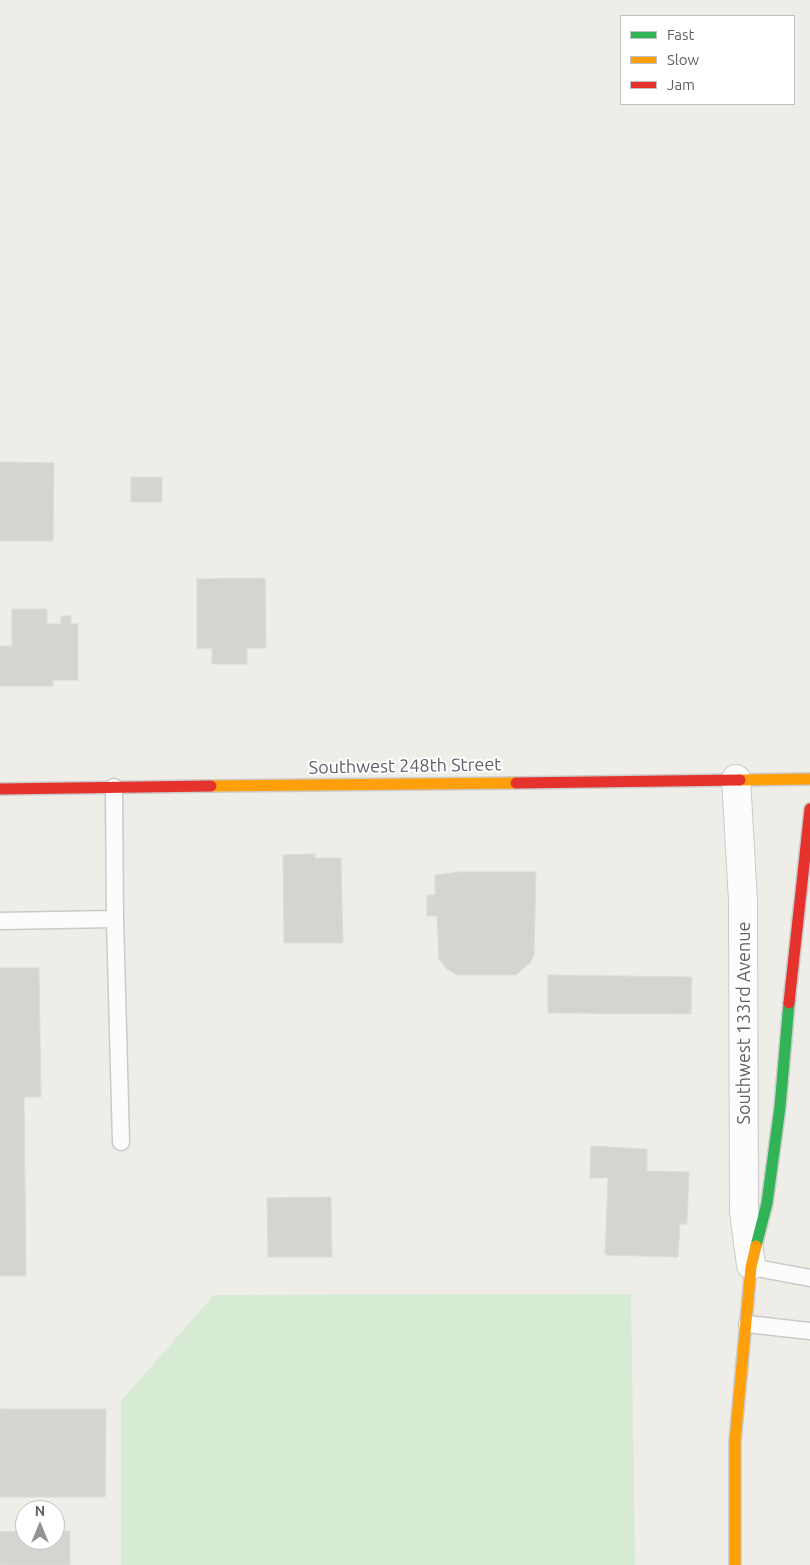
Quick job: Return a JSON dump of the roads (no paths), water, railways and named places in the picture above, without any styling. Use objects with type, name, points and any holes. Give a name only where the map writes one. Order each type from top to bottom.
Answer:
[{"type":"street","name":"Southwest 133rd Avenue","points":[[736,779],[743,900],[744,1212],[751,1267]]},
{"type":"street","name":"Southwest 248th Street","points":[[0,789],[810,779]]},
{"type":"street","name":"Southwest 133rd Avenue","points":[[735,1565],[735,1441],[751,1267],[767,1203],[780,1107],[792,969],[810,809]]},
{"type":"lane","points":[[114,787],[115,919],[121,1142]]},
{"type":"lane","points":[[0,921],[115,919]]},
{"type":"lane","points":[[751,1267],[810,1278]]},
{"type":"lane","points":[[746,1324],[810,1331]]}]
